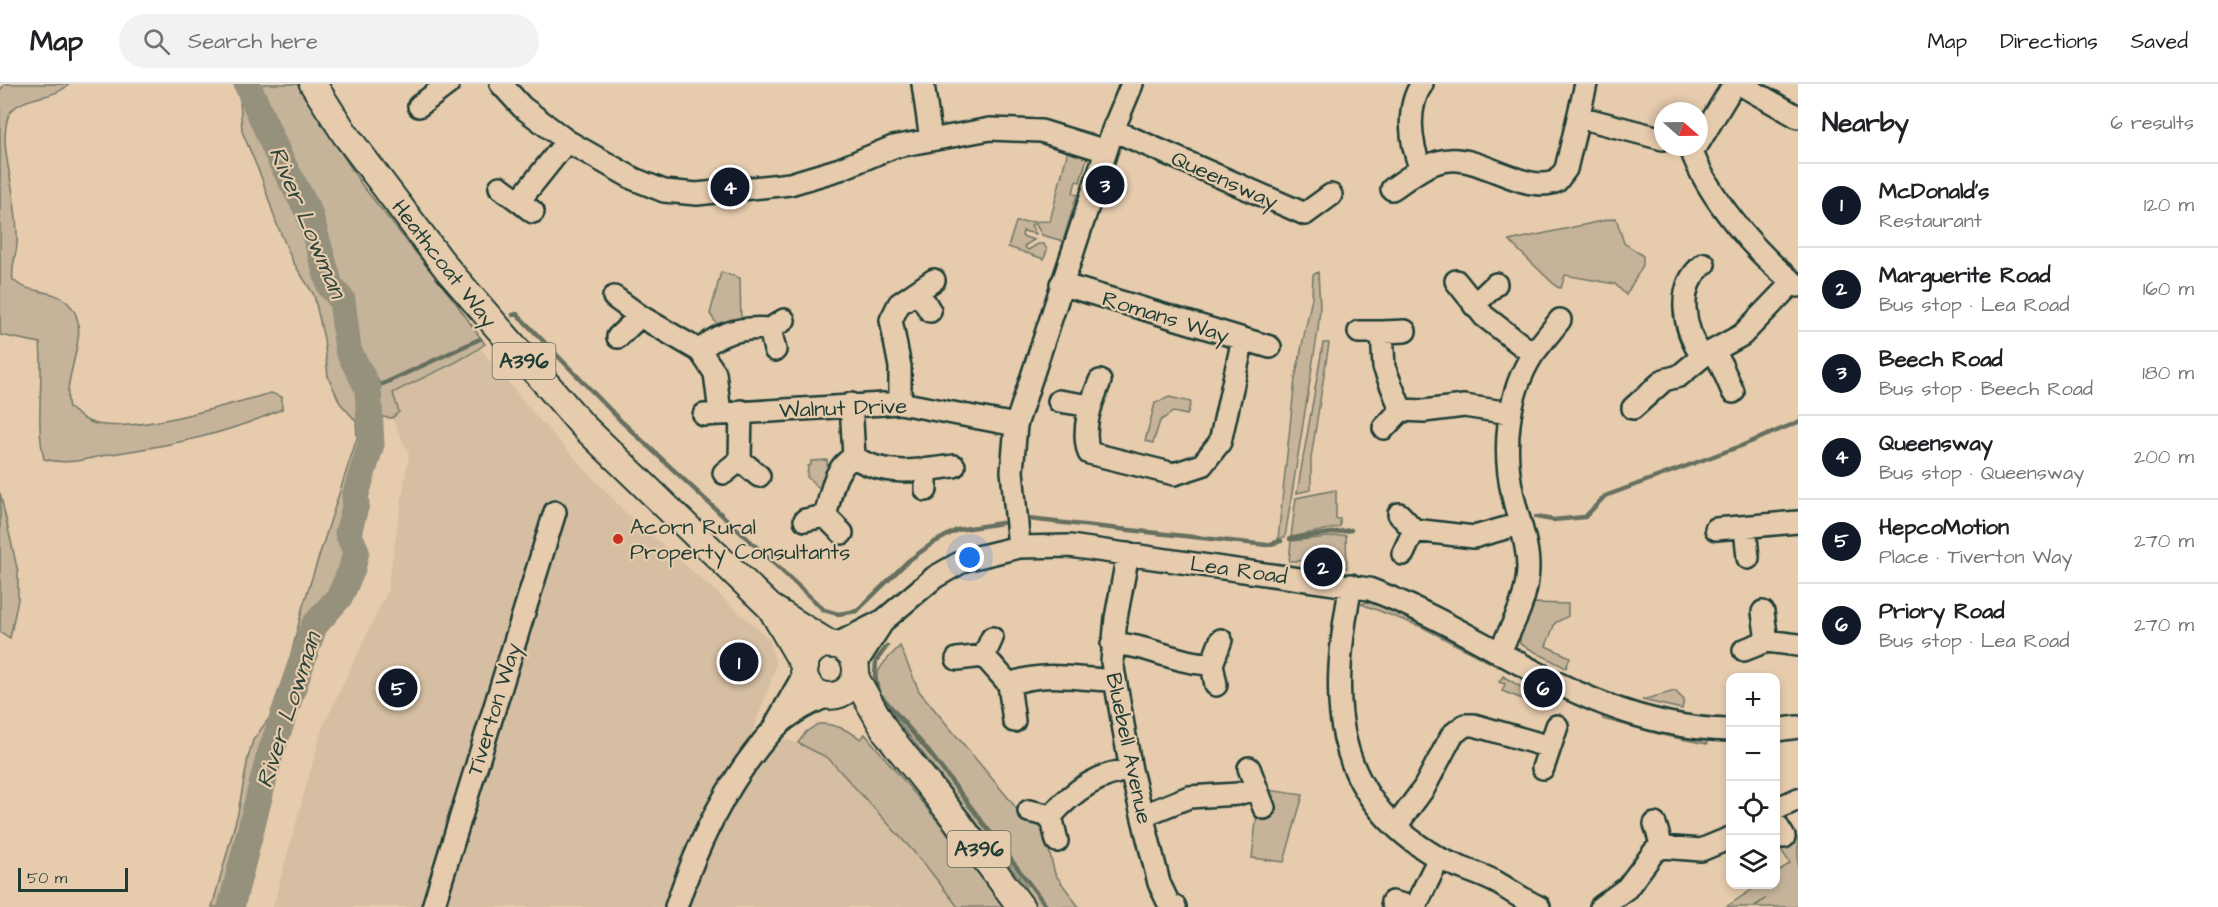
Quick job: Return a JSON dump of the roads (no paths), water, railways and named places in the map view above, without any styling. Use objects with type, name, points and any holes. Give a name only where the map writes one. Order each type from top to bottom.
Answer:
[{"type":"main road","name":"Heathcoat Way","points":[[313,84],[406,217],[536,375],[626,469],[770,607],[833,645]]},
{"type":"main road","name":"Heathcoat Way","points":[[770,607],[805,670]]},
{"type":"main road","points":[[833,645],[848,652],[855,671],[848,689],[831,696],[812,688],[805,670],[811,654],[816,649],[833,645]]},
{"type":"main road","name":"A396","points":[[855,671],[886,732],[1021,907]]},
{"type":"main road","name":"A396","points":[[831,696],[886,732]]},
{"type":"street","points":[[419,106],[448,84]]},
{"type":"street","points":[[501,84],[522,107],[567,141],[650,186],[664,191],[697,194],[790,184],[840,169],[893,147],[990,129],[1023,129],[1057,134],[1106,151]]},
{"type":"street","points":[[923,84],[931,140]]},
{"type":"street","points":[[1018,547],[1012,471],[1016,425],[1113,130],[1132,84]]},
{"type":"street","points":[[1421,169],[1414,143],[1412,104],[1422,84]]},
{"type":"street","points":[[1392,189],[1421,169],[1449,160],[1458,160],[1540,185],[1549,185],[1561,177],[1566,169],[1586,84]]},
{"type":"street","points":[[1708,122],[1734,84]]},
{"type":"street","points":[[1740,84],[1798,117]]},
{"type":"street","points":[[1579,117],[1654,137]]},
{"type":"street","name":"Queensway","points":[[1113,130],[1307,220],[1331,195]]},
{"type":"street","points":[[500,187],[526,206],[567,141]]},
{"type":"street","points":[[1633,408],[1664,380],[1679,376],[1754,325],[1796,284],[1740,228],[1696,165],[1694,156]]},
{"type":"street","points":[[1704,264],[1692,277],[1683,297],[1690,339],[1709,354],[1733,392]]},
{"type":"street","points":[[1456,281],[1474,305],[1498,328],[1533,354]]},
{"type":"street","name":"Romans Way","points":[[1061,284],[1270,347]]},
{"type":"street","points":[[1474,305],[1496,284]]},
{"type":"street","points":[[900,403],[900,367],[891,320],[899,304],[926,285],[930,311]]},
{"type":"street","points":[[614,297],[639,316],[700,351],[715,373],[732,466],[759,476]]},
{"type":"street","points":[[618,337],[639,316]]},
{"type":"street","points":[[1499,653],[1517,616],[1525,591],[1527,547],[1510,484],[1510,413],[1521,375],[1533,354],[1560,320]]},
{"type":"street","points":[[700,351],[711,339],[722,334],[777,324],[775,350]]},
{"type":"street","points":[[1359,332],[1405,331]]},
{"type":"street","points":[[1382,332],[1384,367],[1401,410]]},
{"type":"street","points":[[1100,381],[1091,406],[1086,440],[1089,453],[1174,474],[1189,471],[1202,465],[1220,442],[1243,339]]},
{"type":"street","points":[[1059,401],[1091,406]]},
{"type":"street","name":"Walnut Drive","points":[[722,413],[900,403],[1016,425]]},
{"type":"street","points":[[851,404],[854,457]]},
{"type":"street","points":[[1384,428],[1401,410],[1424,411],[1464,406],[1510,413]]},
{"type":"street","points":[[854,457],[880,469],[926,480],[954,466]]},
{"type":"street","points":[[842,534],[815,518],[836,476],[847,461],[854,457]]},
{"type":"street","name":"Tiverton Way","points":[[434,907],[555,512]]},
{"type":"street","points":[[1399,514],[1414,530],[1474,537],[1521,524]]},
{"type":"street","points":[[1716,529],[1798,522]]},
{"type":"street","points":[[1745,528],[1748,558]]},
{"type":"street","points":[[1403,554],[1414,530]]},
{"type":"street","name":"Lea Road","points":[[833,645],[884,620],[935,577],[965,560],[1018,547],[1070,546],[1351,585],[1406,603],[1560,686],[1603,705],[1671,724],[1726,730]]},
{"type":"street","name":"Bluebell Avenue","points":[[1128,554],[1112,644],[1115,680],[1131,770],[1159,883],[1169,906]]},
{"type":"street","points":[[1351,585],[1338,667],[1342,728],[1353,767],[1373,801],[1396,826],[1439,858],[1490,879],[1539,907]]},
{"type":"street","points":[[1763,612],[1767,641]]},
{"type":"street","name":"Lea Road","points":[[855,671],[884,620]]},
{"type":"street","points":[[1216,685],[1212,664],[1221,640]]},
{"type":"street","points":[[1744,650],[1767,641],[1798,645]]},
{"type":"street","points":[[1112,644],[1136,646],[1195,663],[1212,664]]},
{"type":"street","points":[[957,659],[988,647],[1009,684],[1014,721]]},
{"type":"street","points":[[675,907],[709,827],[746,766],[773,730],[805,670]]},
{"type":"street","points":[[1009,684],[1048,674],[1088,680],[1115,680]]},
{"type":"street","points":[[773,730],[810,703],[831,696]]},
{"type":"street","points":[[1396,826],[1424,789],[1452,735],[1458,728],[1474,725],[1550,747]]},
{"type":"street","points":[[1543,768],[1557,726]]},
{"type":"street","points":[[1780,729],[1798,727]]},
{"type":"street","points":[[1051,816],[1073,794],[1087,784],[1104,775],[1131,770]]},
{"type":"street","points":[[1144,815],[1189,797],[1212,793],[1238,794],[1253,778],[1264,808]]},
{"type":"street","points":[[1780,806],[1798,799]]},
{"type":"street","points":[[1029,811],[1051,816]]},
{"type":"street","points":[[1051,816],[1057,841]]},
{"type":"street","points":[[1655,824],[1662,847]]},
{"type":"street","points":[[1601,907],[1627,888],[1654,852],[1662,847],[1701,850],[1726,840]]},
{"type":"street","points":[[1406,905],[1439,858]]},
{"type":"waterway","name":"River Lowman","points":[[231,907],[269,758],[314,626],[340,596],[352,569],[356,551],[348,533],[356,504],[355,497],[371,444],[368,388],[348,350],[342,300],[330,286],[309,213],[280,159],[247,84]]},
{"type":"waterway","points":[[513,315],[517,314],[621,421],[824,610],[838,614],[857,611],[908,561],[933,543],[957,530],[1002,523]]},
{"type":"waterway","points":[[368,388],[385,383],[480,339]]},
{"type":"waterway","points":[[1536,517],[1553,520],[1585,517],[1605,496],[1741,446],[1798,422]]},
{"type":"waterway","points":[[1028,519],[1267,545],[1281,541]]},
{"type":"waterway","points":[[1290,539],[1351,530]]},
{"type":"waterway","points":[[887,646],[876,661],[875,676],[878,692],[929,752],[1047,907]]},
{"type":"place","name":"Beech Road","points":[[1105,185]]},
{"type":"place","name":"Queensway","points":[[730,187]]},
{"type":"place","name":"Acorn Rural Property Consultants","points":[[618,539]]},
{"type":"place","name":"Marguerite Road","points":[[1323,567]]},
{"type":"place","name":"McDonald's","points":[[739,662]]},
{"type":"place","name":"HepcoMotion","points":[[398,688]]},
{"type":"place","name":"Priory Road","points":[[1543,688]]}]
